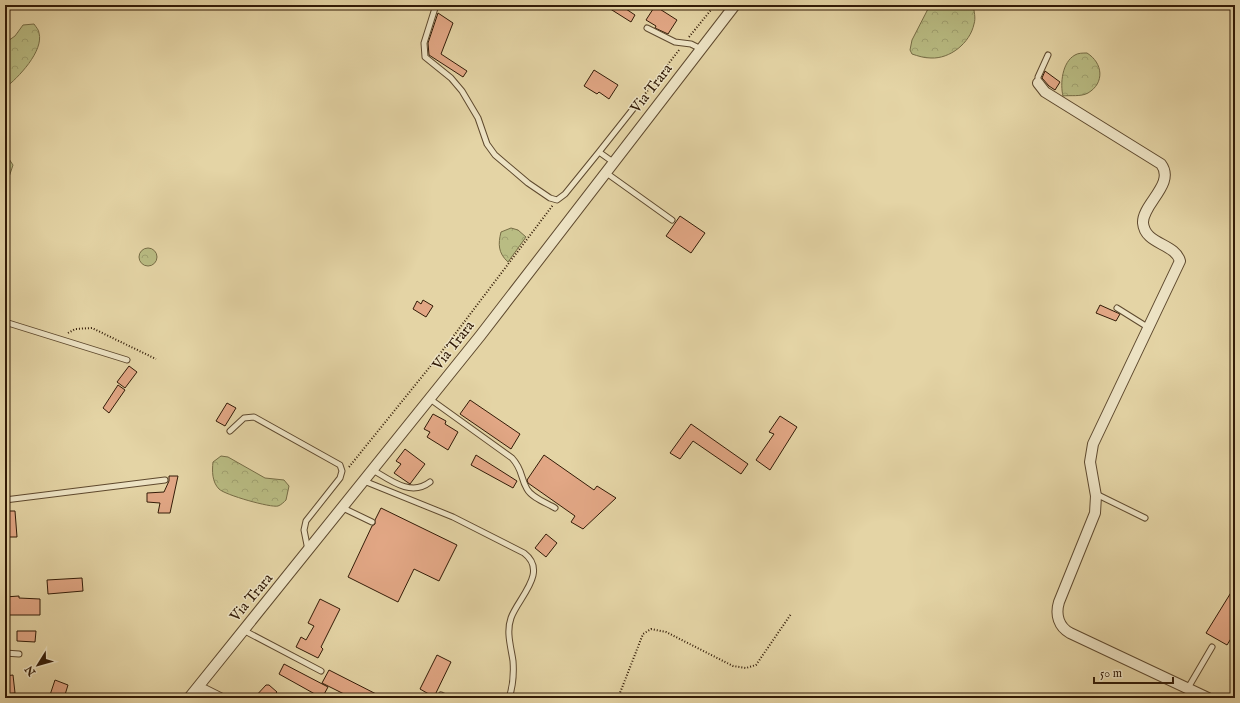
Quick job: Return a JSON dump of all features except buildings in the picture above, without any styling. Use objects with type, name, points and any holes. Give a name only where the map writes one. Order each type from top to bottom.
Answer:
[{"type":"street","name":"Via Trara","points":[[188,698],[430,399],[735,5]]},
{"type":"street","points":[[1038,83],[1045,92],[1156,160],[1165,169],[1164,180],[1143,222],[1149,236],[1175,252],[1180,261],[1093,444],[1090,462],[1096,493],[1094,516],[1057,607],[1059,621],[1064,629],[1070,633],[1208,698]]},
{"type":"street","points":[[198,687],[220,698]]},
{"type":"lane","points":[[5,6],[24,5]]},
{"type":"lane","points":[[436,5],[424,43],[425,57],[451,78],[466,96],[478,118],[487,144],[495,155],[528,183],[550,198],[557,200],[565,194],[633,110]]},
{"type":"lane","points":[[648,28],[668,40],[691,44],[701,49]]},
{"type":"lane","points":[[1038,83],[1038,77],[1048,55]]},
{"type":"lane","points":[[600,152],[614,162]]},
{"type":"lane","points":[[605,172],[672,220]]},
{"type":"lane","points":[[1117,308],[1149,328]]},
{"type":"lane","points":[[5,322],[127,360]]},
{"type":"lane","points":[[430,399],[512,458],[521,471],[524,484],[528,491],[555,508]]},
{"type":"lane","points":[[230,431],[244,418],[251,416],[337,462],[342,471],[340,478],[306,520],[304,530],[308,551]]},
{"type":"lane","points":[[373,470],[407,488],[420,488],[430,482]]},
{"type":"lane","points":[[5,500],[165,480]]},
{"type":"lane","points":[[364,482],[429,506],[469,524],[524,553],[530,559],[534,566],[533,577],[514,611],[509,626],[514,676],[509,698]]},
{"type":"lane","points":[[1096,493],[1145,518]]},
{"type":"lane","points":[[343,508],[372,522]]},
{"type":"lane","points":[[243,630],[321,671]]},
{"type":"lane","points":[[1188,688],[1212,646]]},
{"type":"lane","points":[[5,653],[20,654]]},
{"type":"lane","points":[[441,695],[447,698]]},
{"type":"path","points":[[633,110],[715,5]]},
{"type":"path","points":[[342,471],[351,465],[433,363],[557,200]]},
{"type":"path","points":[[60,339],[75,329],[92,328],[156,359]]},
{"type":"path","points":[[618,698],[643,634],[651,629],[666,632],[733,666],[746,668],[756,665],[791,614]]},
{"type":"green space","points":[[930,5],[973,5],[975,17],[972,31],[964,43],[952,53],[938,58],[928,58],[912,54],[910,50],[912,40]]},
{"type":"green space","points":[[34,24],[39,32],[40,40],[38,48],[29,64],[5,88],[5,43],[15,36],[23,25]]},
{"type":"green space","points":[[1087,53],[1099,67],[1100,73],[1097,84],[1088,93],[1063,96],[1062,80],[1067,63],[1076,54]]},
{"type":"green space","points":[[5,153],[13,165],[5,189]]},
{"type":"green space","points":[[511,228],[518,230],[526,237],[508,262],[502,255],[499,240],[501,232]]},
{"type":"green space","points":[[148,248],[154,251],[157,257],[154,263],[148,266],[142,263],[139,257],[142,251]]},
{"type":"green space","points":[[221,456],[228,457],[265,478],[284,480],[289,486],[286,500],[278,506],[274,506],[238,498],[223,492],[217,486],[213,473],[213,462]]}]
